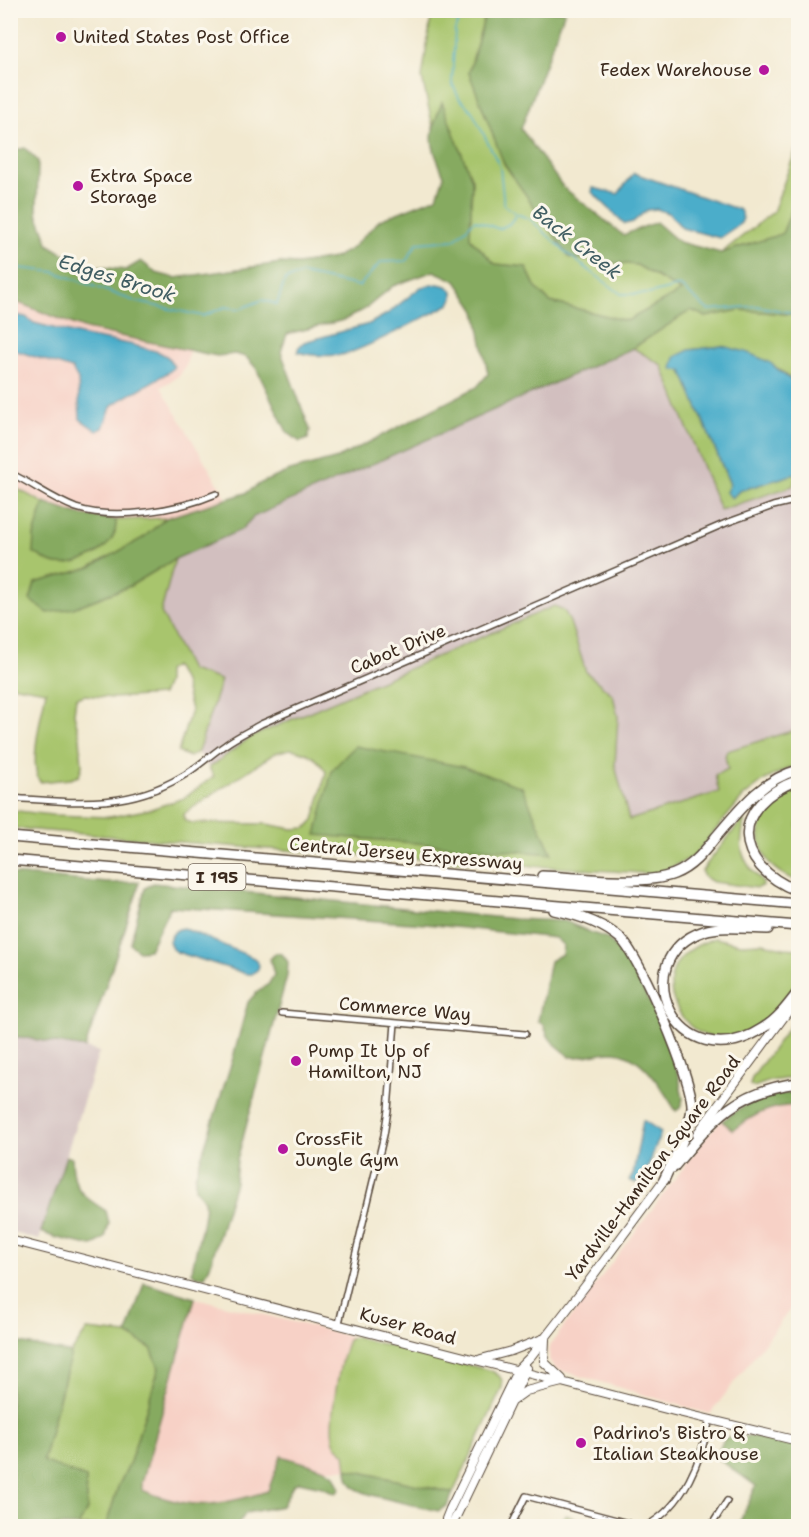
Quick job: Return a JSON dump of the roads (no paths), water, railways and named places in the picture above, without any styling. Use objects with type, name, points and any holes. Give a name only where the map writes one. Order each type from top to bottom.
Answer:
[{"type":"highway","points":[[426,872],[644,880],[665,877],[684,869],[701,856],[740,808],[761,788],[798,770]]},
{"type":"highway","points":[[798,780],[773,791],[760,802],[751,817],[748,835],[751,852],[762,869],[776,881],[798,891]]},
{"type":"highway","name":"Central Jersey Expressway","points":[[10,837],[798,904]]},
{"type":"highway","name":"I 195","points":[[10,860],[798,927]]},
{"type":"highway","points":[[424,894],[542,908],[570,914],[614,933],[630,949],[666,1025],[691,1094],[689,1124],[665,1178]]},
{"type":"highway","points":[[798,927],[721,928],[703,932],[687,940],[674,954],[666,970],[664,989],[668,1008],[676,1022],[698,1038],[713,1042],[743,1038],[764,1028],[779,1015],[798,992]]},
{"type":"highway","points":[[665,1178],[710,1124],[732,1106],[757,1092],[798,1083]]},
{"type":"street","points":[[10,472],[61,501],[94,512],[164,510],[184,506],[216,494]]},
{"type":"street","name":"Cabot Drive","points":[[10,798],[88,803],[121,800],[150,792],[181,777],[227,743],[261,724],[726,522],[798,500]]},
{"type":"street","name":"Yardville-Hamilton Square Road","points":[[522,1370],[511,1401],[453,1523],[447,1527],[446,1519],[450,1509],[522,1370],[531,1356],[798,998]]},
{"type":"street","name":"Commerce Way","points":[[282,1013],[525,1034]]},
{"type":"street","points":[[339,1323],[386,1126],[395,1023]]},
{"type":"street","name":"Kuser Road","points":[[10,1239],[798,1441]]},
{"type":"street","points":[[479,1359],[511,1351],[545,1338]]},
{"type":"street","points":[[545,1338],[544,1362],[566,1382]]},
{"type":"street","points":[[511,1401],[530,1390],[566,1382]]},
{"type":"street","points":[[646,1527],[668,1510],[690,1480],[699,1462],[710,1419]]},
{"type":"street","points":[[511,1527],[526,1496],[628,1523],[630,1527]]},
{"type":"street","points":[[711,1527],[727,1501]]},
{"type":"water","points":[[634,173],[740,210],[743,218],[741,223],[720,238],[682,228],[670,214],[657,209],[647,210],[633,222],[625,224],[592,192],[593,188],[618,194]]},
{"type":"water","points":[[438,284],[447,286],[453,292],[450,304],[387,336],[344,354],[324,356],[298,352],[298,348],[304,342],[369,324],[387,314],[421,287]]},
{"type":"water","points":[[10,314],[84,336],[159,352],[168,357],[174,367],[112,405],[103,428],[97,431],[80,419],[78,380],[72,369],[11,349]]},
{"type":"water","points":[[722,346],[746,352],[769,362],[793,382],[798,382],[798,473],[739,491],[732,498],[726,492],[730,484],[682,371],[672,369],[675,357],[689,350]]},
{"type":"water","points":[[183,928],[254,958],[259,965],[258,969],[252,974],[247,974],[177,952],[172,949],[169,941],[174,932]]},
{"type":"water","points":[[643,1120],[661,1132],[648,1167],[636,1183],[629,1180],[633,1174]]},
{"type":"waterway","name":"Back Creek","points":[[464,10],[455,29],[452,83],[459,98],[472,111],[500,167],[504,205],[530,219],[570,256],[621,294],[649,294],[680,286],[708,310],[757,306],[798,314]]},
{"type":"waterway","name":"Edges Brook","points":[[10,267],[55,272],[137,302],[203,316],[225,307],[240,309],[262,300],[277,304],[285,280],[302,274],[359,286],[381,262],[406,261],[417,243],[454,240],[475,220],[499,229],[509,224],[517,214]]},
{"type":"place","name":"United States Post Office","points":[[61,37]]},
{"type":"place","name":"Fedex Warehouse","points":[[764,70]]},
{"type":"place","name":"Extra Space Storage","points":[[78,186]]},
{"type":"place","name":"Pump It Up of Hamilton, NJ","points":[[296,1061]]},
{"type":"place","name":"CrossFit Jungle Gym","points":[[283,1149]]},
{"type":"place","name":"Padrino's Bistro & Italian Steakhouse","points":[[581,1443]]}]
